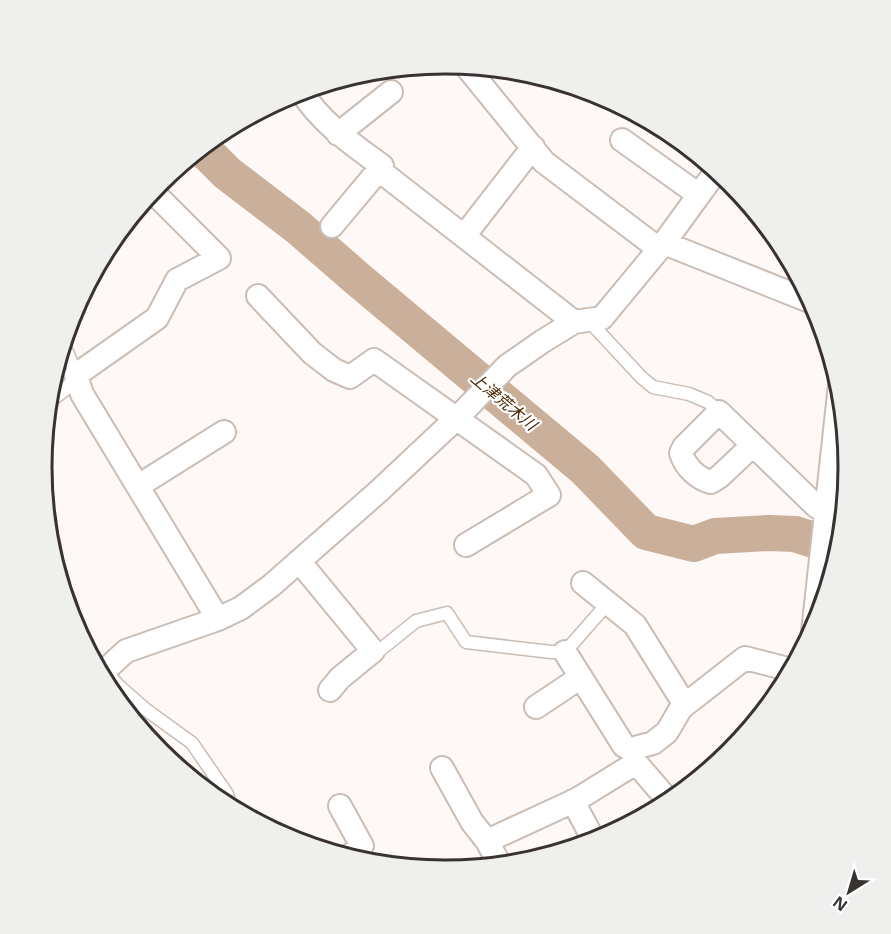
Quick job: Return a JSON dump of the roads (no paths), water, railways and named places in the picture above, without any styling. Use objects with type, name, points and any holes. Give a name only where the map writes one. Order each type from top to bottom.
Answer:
[{"type":"street","points":[[474,75],[544,162],[662,246],[800,298]]},
{"type":"street","points":[[338,134],[391,92]]},
{"type":"street","points":[[306,100],[338,134],[382,165],[332,226]]},
{"type":"street","points":[[622,140],[699,195]]},
{"type":"street","points":[[464,236],[533,147]]},
{"type":"street","points":[[379,170],[464,236],[581,321]]},
{"type":"street","points":[[105,663],[126,651],[218,619],[241,608],[272,585],[379,491],[507,366],[543,341],[581,321],[602,318],[662,246],[711,178]]},
{"type":"street","points":[[159,198],[219,258],[177,280],[158,318],[76,375],[82,394],[218,619]]},
{"type":"street","points":[[258,296],[312,353],[334,370],[351,377],[374,360],[536,475],[549,495],[466,545]]},
{"type":"street","points":[[753,445],[711,482],[703,480],[684,462],[681,453],[684,447],[719,412],[816,506],[826,512]]},
{"type":"street","points":[[817,596],[836,423]]},
{"type":"street","points":[[138,486],[224,432]]},
{"type":"street","points":[[831,465],[838,469]]},
{"type":"street","points":[[299,561],[373,651],[340,678],[330,690]]},
{"type":"street","points":[[584,582],[635,625],[685,705]]},
{"type":"street","points":[[565,652],[624,746],[663,794]]},
{"type":"street","points":[[487,841],[573,801],[668,732],[681,708],[744,658],[783,668]]},
{"type":"street","points":[[536,707],[581,678]]},
{"type":"street","points":[[442,768],[472,822],[496,857]]},
{"type":"street","points":[[573,801],[589,833]]},
{"type":"street","points":[[339,806],[362,846],[357,850]]},
{"type":"lane","points":[[581,321],[653,387],[689,394],[708,402],[719,412]]},
{"type":"lane","points":[[59,395],[66,390],[76,375],[69,354]]},
{"type":"lane","points":[[373,651],[380,650],[416,621],[447,613],[466,642],[565,652],[608,603]]},
{"type":"lane","points":[[121,688],[145,709],[192,743],[227,794]]},
{"type":"waterway","name":"上津荒木川","points":[[208,154],[227,173],[299,228],[585,469],[646,532],[694,544],[715,536],[795,534],[823,543],[830,548]]}]
